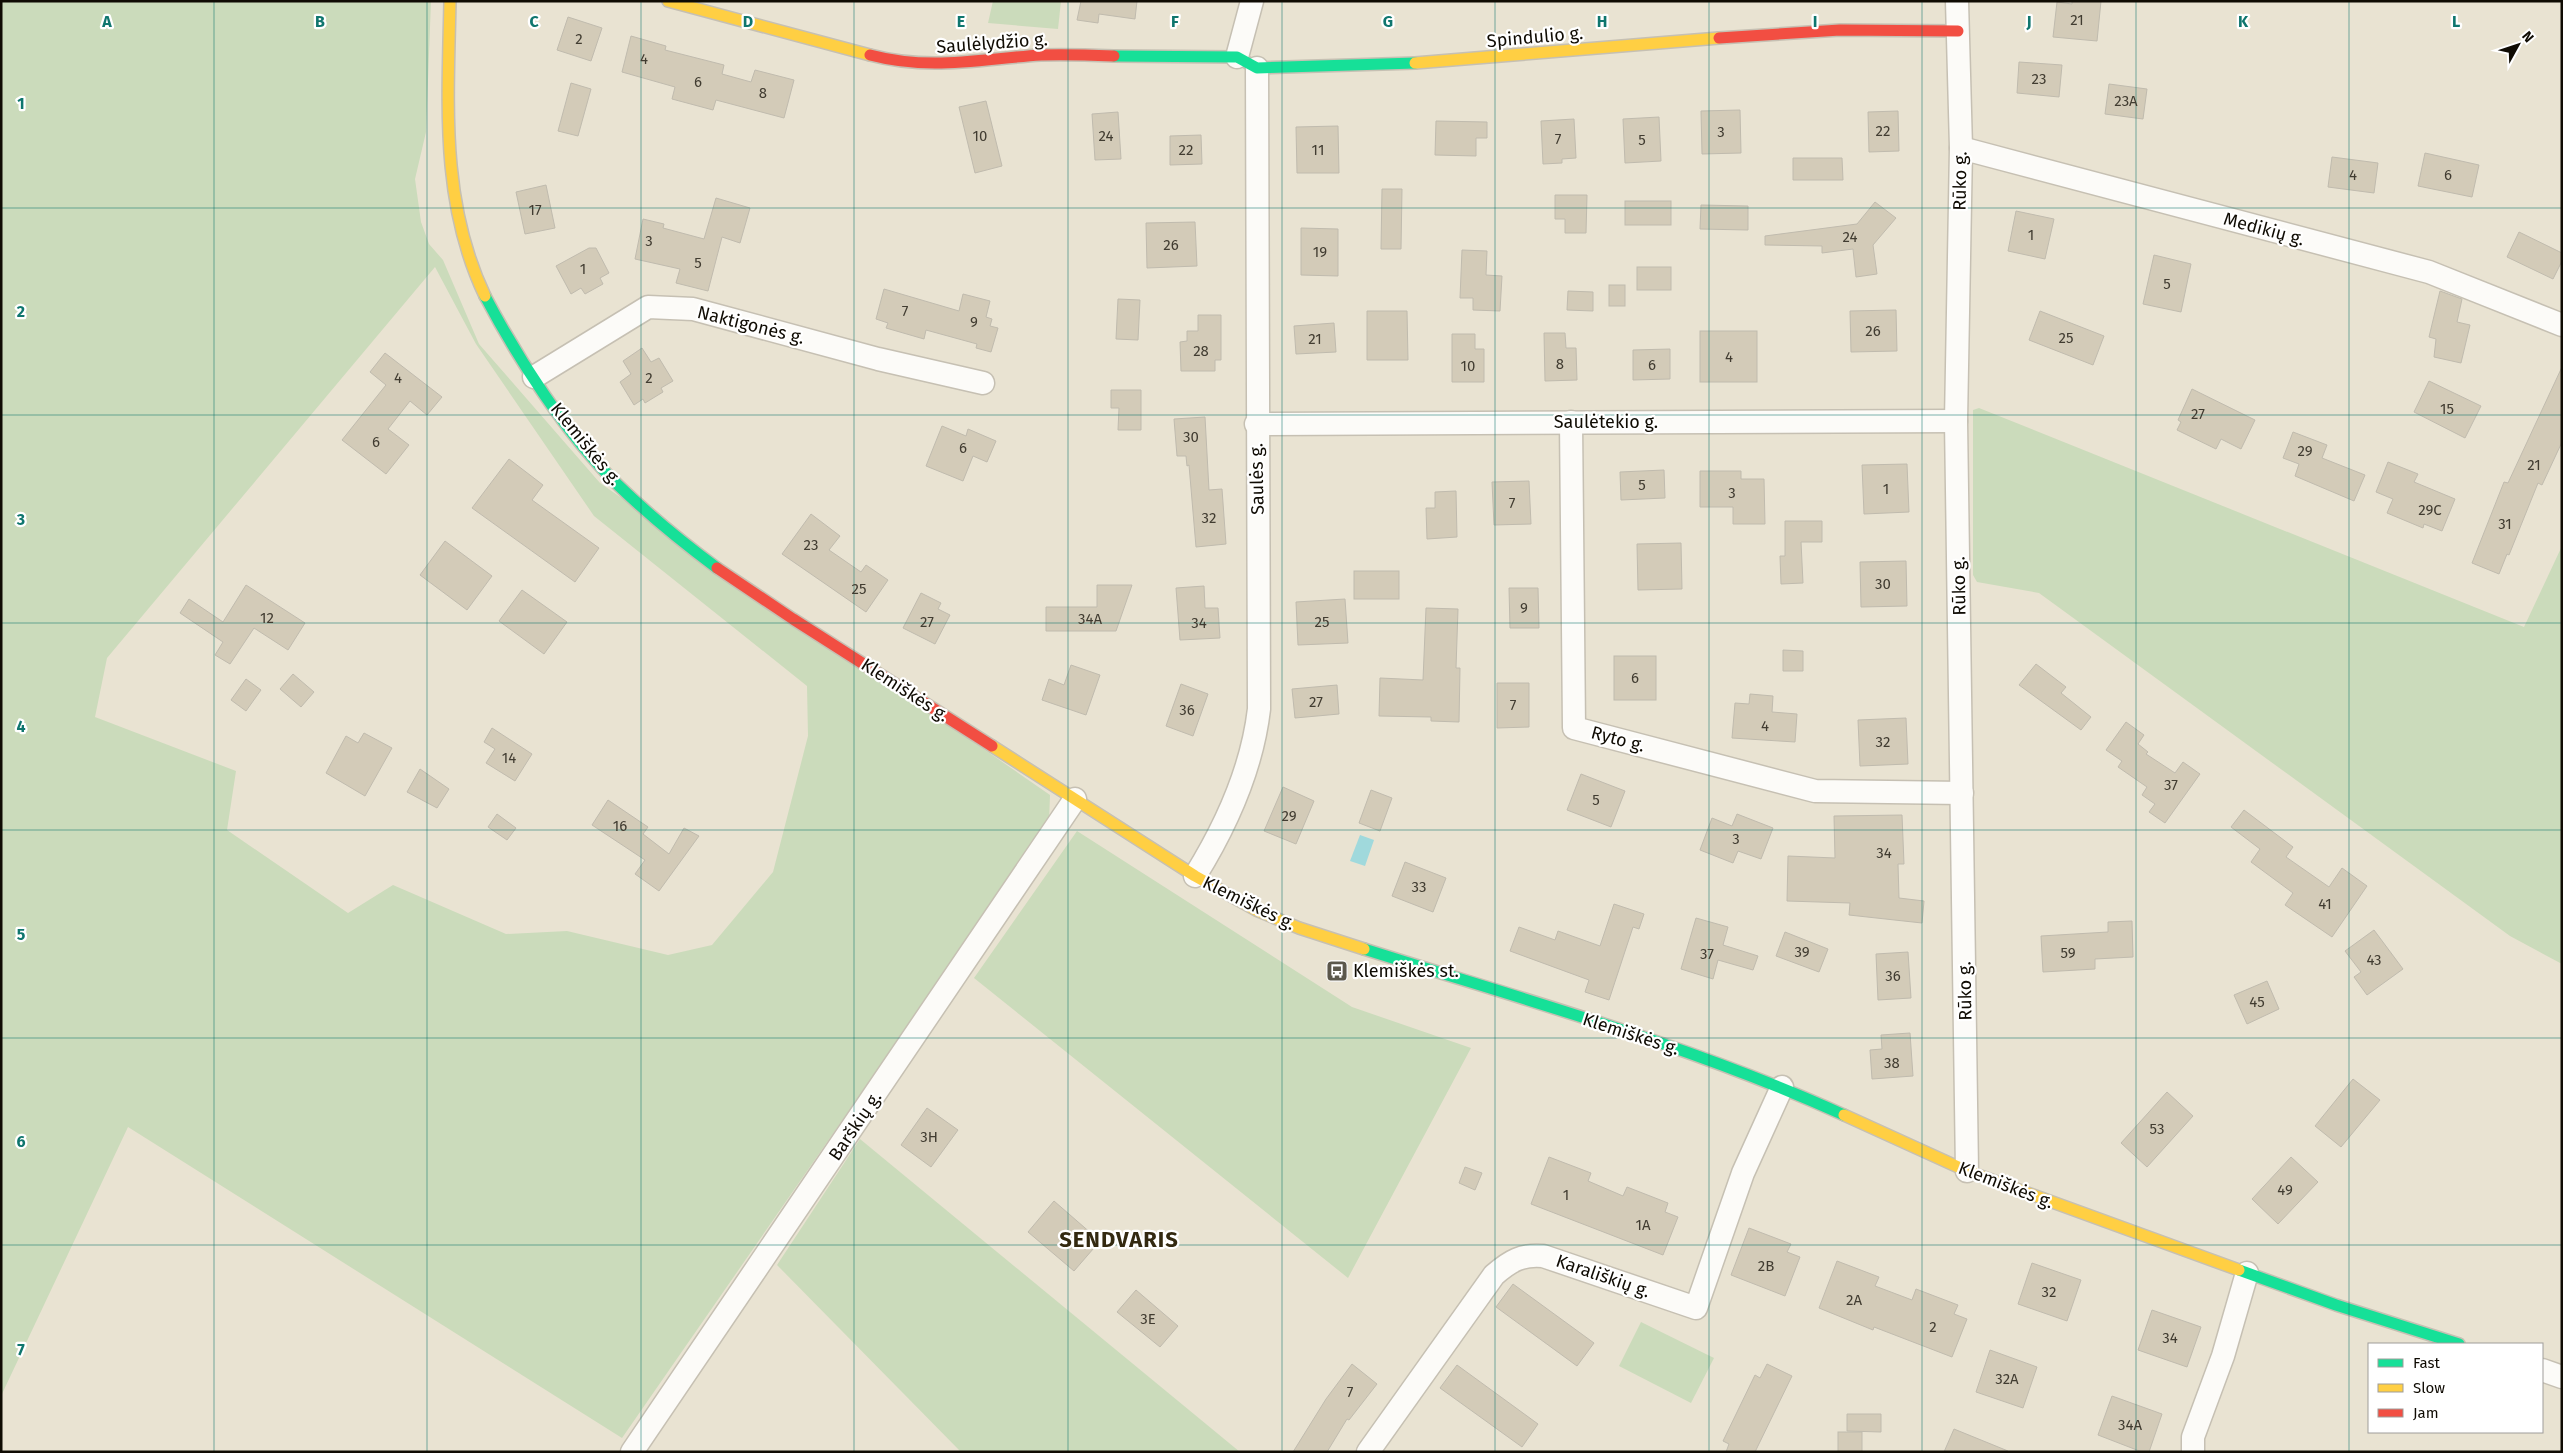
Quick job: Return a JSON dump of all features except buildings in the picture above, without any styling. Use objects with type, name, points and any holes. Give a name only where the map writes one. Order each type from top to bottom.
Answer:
[{"type":"street","name":"Klemiškės g.","points":[[450,1],[448,117],[451,174],[457,216],[468,258],[500,325],[534,377],[583,445],[617,484],[688,547],[1074,799],[1195,876],[1256,910],[1299,928],[1651,1040],[1782,1088],[1967,1171],[2336,1305],[2456,1343]]},
{"type":"street","name":"Saulėlydžio g.","points":[[668,1],[889,60],[934,65],[1043,55],[1247,63]]},
{"type":"street","name":"Saulės g.","points":[[1195,876],[1219,833],[1247,766],[1255,740],[1259,709],[1256,424],[1247,63],[1252,1]]},
{"type":"street","name":"Rūko g.","points":[[1957,1],[1961,148],[1956,422],[1967,1171]]},
{"type":"street","name":"Spindulio g.","points":[[1247,63],[1436,62],[1753,35],[1840,30],[1958,31]]},
{"type":"street","name":"Medikių g.","points":[[1961,148],[2429,272],[2562,325]]},
{"type":"street","name":"Naktigonės g.","points":[[534,377],[648,306],[693,309],[878,359],[983,383]]},
{"type":"street","name":"Ryto g.","points":[[1571,422],[1574,728],[1815,791],[1962,793]]},
{"type":"street","name":"Saulėtekio g.","points":[[1256,424],[1956,422]]},
{"type":"street","name":"Barškių g.","points":[[632,1452],[1074,799]]},
{"type":"street","name":"Karališkių g.","points":[[1368,1452],[1494,1275],[1516,1258],[1529,1254],[1544,1256],[1696,1308],[1743,1173],[1782,1088]]},
{"type":"street","points":[[2193,1452],[2193,1438],[2223,1356],[2247,1273]]},
{"type":"street","points":[[2543,1370],[2562,1377]]},
{"type":"green space","points":[[1,1],[431,1],[426,132],[415,179],[421,222],[429,244],[443,260],[479,344],[600,483],[1050,795],[1049,822],[622,1438],[128,1127],[1,1396]],"holes":[[[435,267],[476,344],[594,516],[807,686],[808,736],[773,872],[712,945],[668,955],[567,931],[506,934],[393,885],[348,913],[227,830],[236,771],[95,717],[107,658]]]},
{"type":"green space","points":[[993,1],[1061,1],[1058,29],[988,23]]},
{"type":"green space","points":[[1979,408],[2524,627],[2562,546],[2562,964],[2510,936],[2039,593],[1977,582],[1973,575],[1973,410]]},
{"type":"green space","points":[[1077,831],[1352,1007],[1471,1048],[1348,1278],[974,978]]},
{"type":"green space","points":[[860,1139],[1240,1452],[961,1452],[777,1265]]},
{"type":"green space","points":[[1641,1322],[1714,1358],[1691,1403],[1619,1366]]},
{"type":"water","points":[[1360,835],[1374,840],[1365,866],[1350,861]]},
{"type":"traffic: fast","points":[[1114,56],[1237,57],[1257,68],[1415,63]]},
{"type":"traffic: fast","points":[[485,296],[528,370],[580,443],[618,485],[654,518],[717,568]]},
{"type":"traffic: fast","points":[[1364,949],[1546,1005],[1667,1045],[1786,1090],[1844,1115]]},
{"type":"traffic: fast","points":[[2239,1270],[2336,1305],[2456,1343]]},
{"type":"traffic: slow","points":[[450,1],[448,114],[454,188],[460,224],[470,260],[485,296]]},
{"type":"traffic: slow","points":[[668,1],[870,55]]},
{"type":"traffic: slow","points":[[1415,63],[1719,38]]},
{"type":"traffic: slow","points":[[992,746],[1195,876],[1256,910],[1299,928],[1364,949]]},
{"type":"traffic: slow","points":[[1844,1115],[1967,1171],[2239,1270]]},
{"type":"traffic: jam","points":[[1719,38],[1840,30],[1958,31]]},
{"type":"traffic: jam","points":[[870,55],[892,60],[935,63],[1041,55],[1114,56]]},
{"type":"traffic: jam","points":[[717,568],[793,619],[992,746]]},
{"type":"place","name":"Klemiškės st.","points":[[1337,971]]},
{"type":"district","name":"SENDVARIS","points":[[1119,1239]]}]
